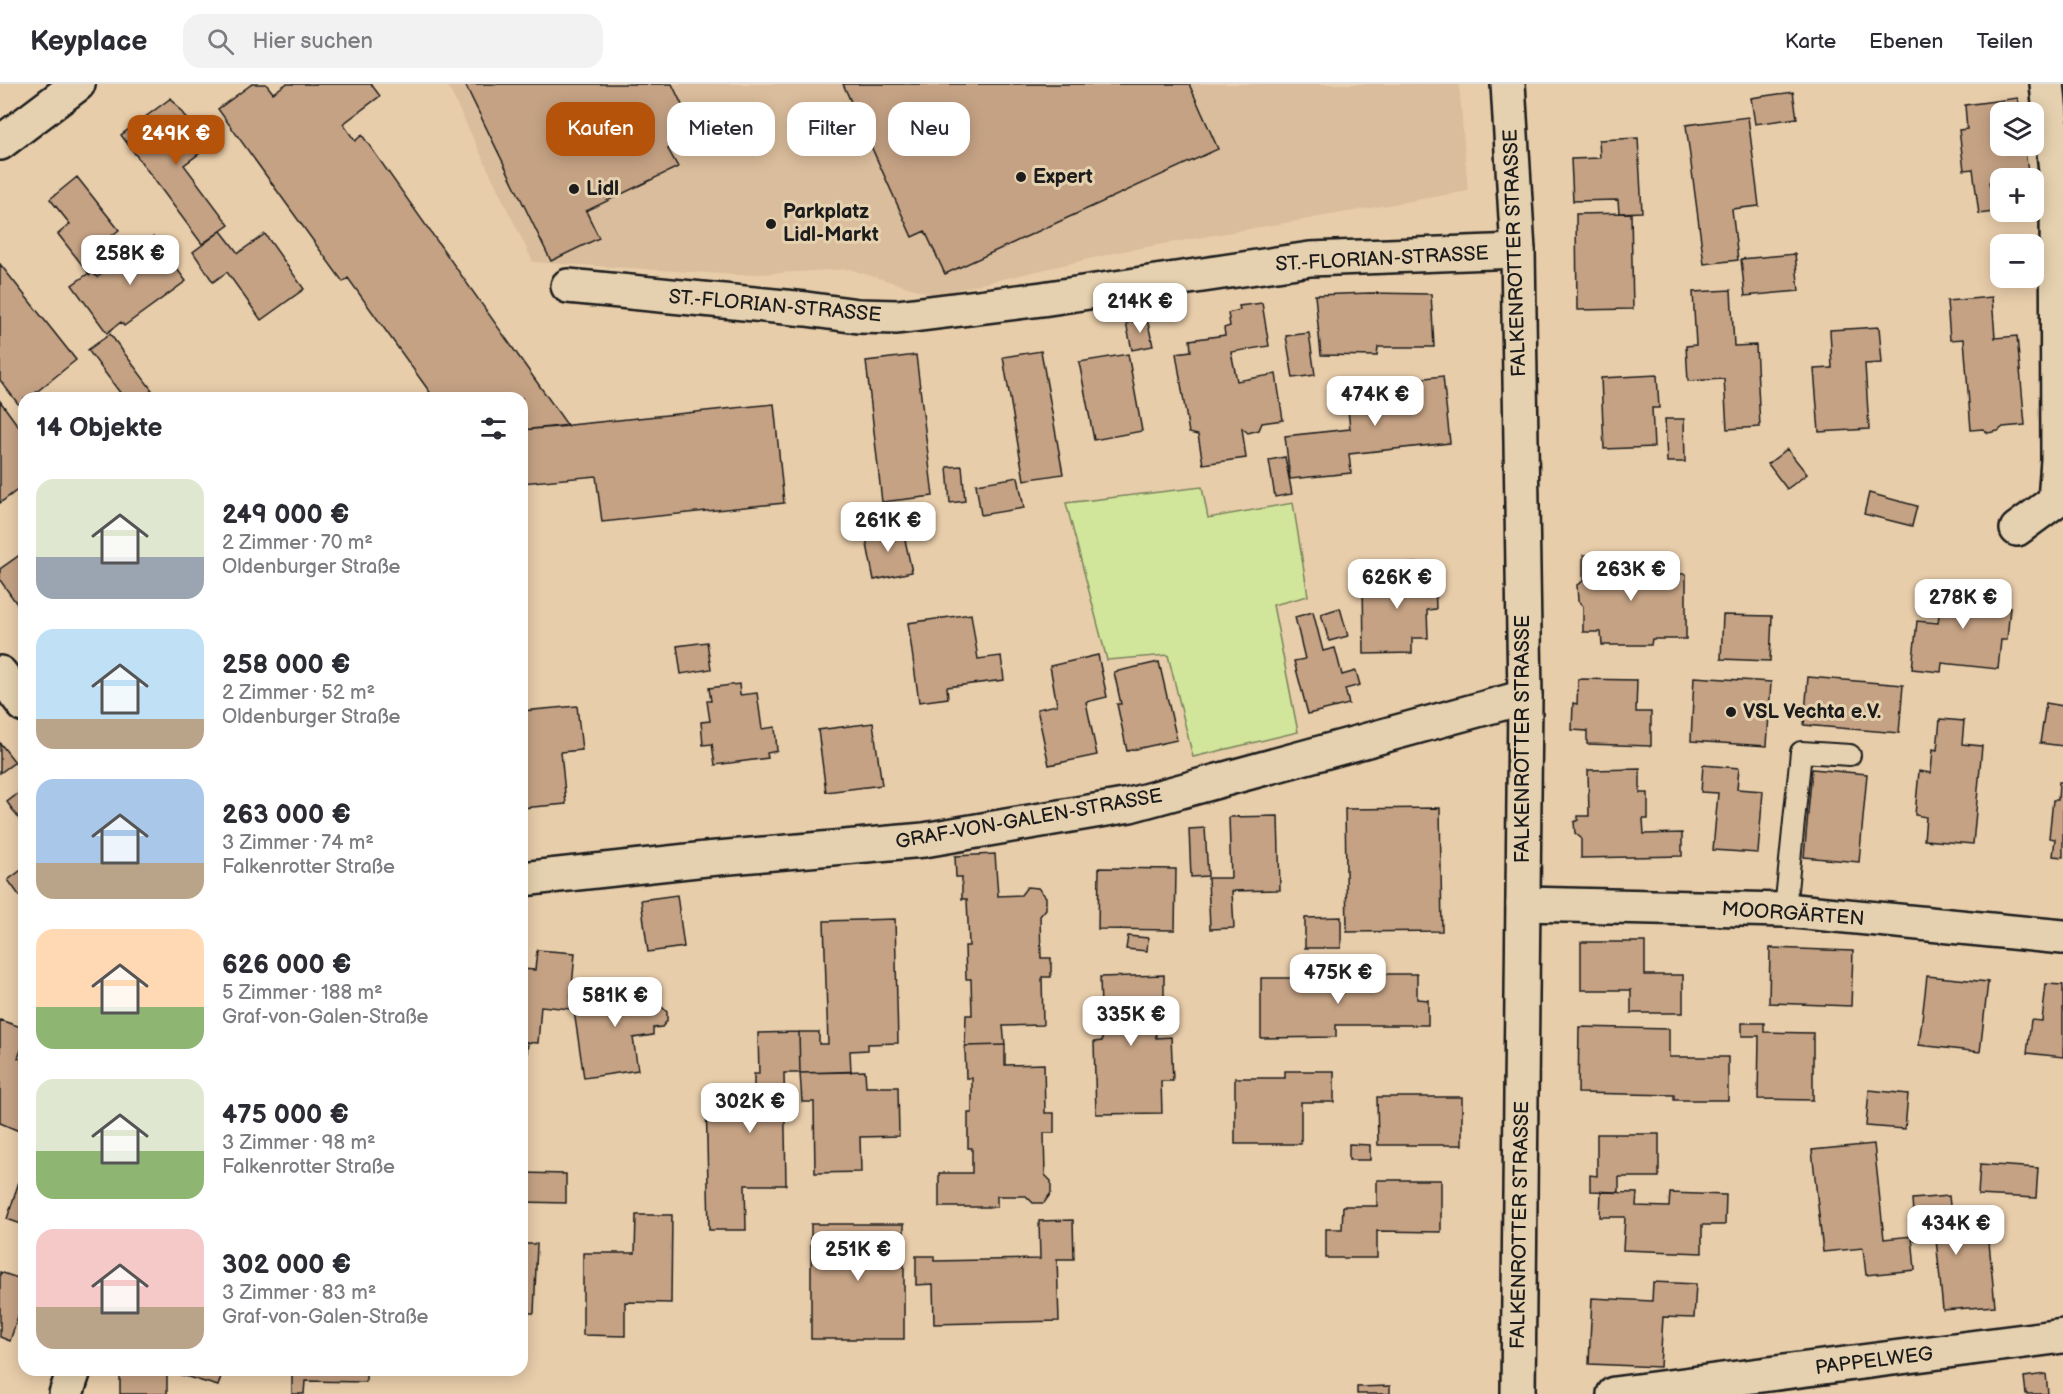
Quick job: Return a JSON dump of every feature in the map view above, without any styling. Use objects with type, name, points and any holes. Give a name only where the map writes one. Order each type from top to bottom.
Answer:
[{"type":"street","points":[[0,143],[78,84]]},
{"type":"street","name":"FALKENROTTER STRASSE","points":[[1508,84],[1518,251],[1525,697],[1518,1394]]},
{"type":"street","points":[[2017,530],[2055,501],[2058,460],[2057,181],[2047,84]]},
{"type":"street","name":"ST.-FLORIAN-STRASSE","points":[[568,286],[858,316],[897,317],[1042,299],[1310,259],[1518,251]]},
{"type":"street","points":[[0,673],[18,697]]},
{"type":"street","name":"GRAF-VON-GALEN-STRASSE","points":[[528,878],[706,859],[924,840],[1130,805],[1525,697]]},
{"type":"street","name":"MOORGÄRTEN","points":[[1523,904],[1785,910],[2063,937]]},
{"type":"street","name":"PAPPELWEG","points":[[1614,1394],[2063,1336]]},
{"type":"street","points":[[66,1394],[72,1376]]},
{"type":"lane","points":[[1785,910],[1802,752],[1850,755]]},
{"type":"shaded area","points":[[447,84],[1459,84],[1468,191],[1123,251],[934,295],[849,269],[739,275],[533,262]]},
{"type":"green space","points":[[1202,487],[1208,518],[1293,503],[1308,596],[1273,605],[1298,732],[1193,757],[1168,655],[1107,660],[1066,503]]},
{"type":"building","points":[[252,84],[266,84],[273,93],[286,84],[371,84],[380,96],[343,124],[355,141],[362,135],[568,426],[528,429],[528,392],[430,392],[348,278],[343,282],[218,109]]},
{"type":"building","name":"Lidl","points":[[465,84],[672,84],[681,102],[667,102],[667,156],[672,156],[678,167],[586,211],[599,238],[551,261]]},
{"type":"building","name":"Expert","points":[[843,84],[1189,84],[1218,149],[945,274],[925,231],[912,237],[875,156],[876,102],[851,102]]},
{"type":"building","points":[[1793,92],[1797,118],[1755,124],[1751,98]]},
{"type":"building","points":[[171,98],[208,147],[184,165],[229,225],[202,244],[121,135]]},
{"type":"building","points":[[2018,98],[2019,102],[1990,102],[1990,156],[2026,156],[2028,168],[1990,168],[1990,212],[1979,214],[1973,169],[1964,170],[1959,130],[1967,129],[1965,105]]},
{"type":"building","points":[[1748,117],[1759,206],[1732,209],[1738,260],[1704,264],[1686,125]]},
{"type":"building","points":[[1638,138],[1642,212],[1619,213],[1618,200],[1573,201],[1571,159],[1600,158],[1599,140]]},
{"type":"building","points":[[77,177],[119,230],[95,249],[105,262],[90,275],[58,234],[70,224],[50,199]]},
{"type":"building","points":[[1631,213],[1633,309],[1577,310],[1576,214]]},
{"type":"building","points":[[221,231],[238,253],[265,234],[304,289],[261,320],[227,272],[213,282],[193,252]]},
{"type":"building","points":[[153,237],[186,281],[124,326],[121,322],[107,333],[72,285],[89,273],[97,277]]},
{"type":"building","points":[[1795,254],[1799,291],[1745,296],[1741,259]]},
{"type":"building","points":[[0,264],[76,360],[36,392],[18,392],[18,404],[0,380]]},
{"type":"building","points":[[1731,290],[1734,346],[1756,345],[1760,427],[1727,429],[1724,379],[1688,381],[1686,346],[1696,345],[1693,292]]},
{"type":"building","points":[[1431,294],[1434,347],[1378,347],[1377,356],[1321,355],[1315,295]]},
{"type":"building","points":[[1992,297],[1995,338],[2017,336],[2025,425],[2003,427],[1998,431],[1988,433],[1983,429],[1971,430],[1964,339],[1950,340],[1947,301]]},
{"type":"building","points":[[1262,303],[1269,346],[1231,352],[1237,381],[1276,374],[1283,420],[1262,423],[1259,430],[1248,433],[1242,428],[1246,458],[1203,464],[1198,435],[1189,433],[1176,353],[1191,351],[1190,340],[1225,335],[1224,328],[1230,326],[1228,313],[1240,310],[1239,306]]},
{"type":"building","points":[[1147,319],[1153,346],[1132,350],[1126,323]]},
{"type":"building","points":[[1879,327],[1882,363],[1865,364],[1869,429],[1819,432],[1814,369],[1832,368],[1830,330]]},
{"type":"building","points":[[1309,333],[1315,375],[1293,378],[1286,336]]},
{"type":"building","points":[[110,334],[152,390],[150,392],[120,392],[88,350]]},
{"type":"building","points":[[1041,351],[1063,474],[1024,480],[1003,357]]},
{"type":"building","points":[[1128,354],[1142,431],[1094,440],[1079,362]]},
{"type":"building","points":[[916,355],[933,496],[882,502],[866,361]]},
{"type":"building","points":[[1657,375],[1659,408],[1652,408],[1654,447],[1604,449],[1601,378]]},
{"type":"building","points":[[1443,376],[1450,443],[1349,454],[1351,473],[1290,479],[1285,436],[1350,429],[1346,391],[1369,388],[1369,384]]},
{"type":"building","points":[[0,401],[18,426],[18,490],[0,503]]},
{"type":"building","points":[[774,404],[784,503],[602,522],[596,476],[528,482],[528,429]]},
{"type":"building","points":[[1665,419],[1684,419],[1685,462],[1667,462]]},
{"type":"building","points":[[1787,449],[1807,474],[1787,489],[1768,464]]},
{"type":"building","points":[[1285,457],[1292,494],[1275,497],[1269,460]]},
{"type":"building","points":[[962,466],[965,501],[950,503],[947,467]]},
{"type":"building","points":[[1018,477],[1024,508],[981,515],[976,484]]},
{"type":"building","points":[[1869,493],[1917,506],[1912,526],[1864,514]]},
{"type":"building","points":[[902,526],[912,572],[874,580],[865,534]]},
{"type":"building","points":[[1583,555],[1623,555],[1622,564],[1652,564],[1652,573],[1686,574],[1686,639],[1652,639],[1651,645],[1602,645],[1601,632],[1583,632],[1583,606],[1578,601],[1577,585],[1583,581]]},
{"type":"building","points":[[18,556],[18,606],[0,580],[0,569]]},
{"type":"building","points":[[1423,563],[1424,582],[1435,582],[1436,609],[1427,610],[1428,638],[1412,638],[1412,653],[1364,654],[1363,579],[1388,579],[1388,573],[1395,573],[1394,564]]},
{"type":"building","points":[[1943,582],[2003,589],[2001,606],[2010,607],[2007,640],[2001,640],[1998,669],[1942,663],[1941,672],[1912,669],[1917,621],[1938,623]]},
{"type":"building","points":[[1340,608],[1348,636],[1329,641],[1321,614]]},
{"type":"building","points":[[1313,612],[1323,651],[1335,648],[1342,675],[1356,671],[1360,685],[1345,689],[1349,704],[1308,714],[1294,661],[1305,659],[1295,617]]},
{"type":"building","points":[[971,614],[978,659],[1001,656],[1004,680],[947,687],[948,698],[919,702],[908,623]]},
{"type":"building","points":[[1723,615],[1772,616],[1770,661],[1721,659]]},
{"type":"building","points":[[707,642],[711,669],[681,674],[677,646]]},
{"type":"building","points":[[1098,655],[1107,697],[1086,702],[1097,755],[1049,765],[1037,709],[1057,705],[1050,666]]},
{"type":"building","points":[[1159,662],[1177,740],[1127,751],[1117,704],[1121,704],[1114,672]]},
{"type":"building","name":"VSL Vechta e.V.","points":[[1694,677],[1771,682],[1767,746],[1691,741]]},
{"type":"building","points":[[1808,677],[1903,685],[1899,733],[1804,725]]},
{"type":"building","points":[[1578,679],[1637,680],[1636,712],[1651,712],[1651,746],[1587,744],[1587,731],[1572,730],[1573,703],[1577,704]]},
{"type":"building","points":[[739,684],[740,695],[757,693],[762,729],[775,727],[777,751],[767,753],[768,758],[715,765],[712,744],[703,745],[701,722],[710,721],[707,701],[711,701],[709,688]]},
{"type":"building","points":[[2046,703],[2063,706],[2063,746],[2040,743]]},
{"type":"building","points":[[577,706],[582,750],[561,752],[566,804],[528,807],[528,710]]},
{"type":"building","points":[[1940,719],[1964,721],[1962,744],[1982,746],[1973,844],[1924,840],[1926,817],[1915,815],[1919,771],[1931,773],[1933,749],[1937,750]]},
{"type":"building","points":[[873,723],[882,785],[826,792],[818,730]]},
{"type":"building","points":[[0,743],[15,762],[0,773]]},
{"type":"building","points":[[1703,765],[1739,768],[1737,789],[1763,791],[1758,853],[1713,850],[1718,793],[1701,792]]},
{"type":"building","points":[[1640,769],[1640,793],[1648,793],[1648,819],[1643,819],[1644,834],[1682,833],[1682,856],[1581,858],[1581,838],[1575,833],[1574,822],[1578,820],[1578,816],[1589,816],[1588,770]]},
{"type":"building","points":[[1812,769],[1867,774],[1859,862],[1804,857]]},
{"type":"building","points":[[2059,782],[2063,782],[2063,857],[2053,856],[2055,839],[2049,838],[2053,800],[2058,800]]},
{"type":"building","points":[[18,794],[18,818],[7,802]]},
{"type":"building","points":[[1440,808],[1442,931],[1347,932],[1345,809]]},
{"type":"building","points":[[1278,816],[1280,890],[1232,891],[1234,928],[1210,929],[1208,878],[1231,878],[1229,817]]},
{"type":"building","points":[[1205,828],[1208,876],[1191,877],[1189,829]]},
{"type":"building","points":[[995,854],[998,896],[1021,895],[1027,887],[1038,888],[1046,897],[1046,909],[1040,916],[1041,958],[1051,958],[1051,977],[1042,977],[1043,1025],[1003,1026],[1005,1045],[965,1046],[966,1015],[972,1015],[971,979],[966,979],[965,946],[969,946],[967,899],[962,899],[962,877],[956,877],[955,856]]},
{"type":"building","points":[[1099,868],[1176,869],[1175,930],[1098,929]]},
{"type":"building","points":[[18,872],[18,894],[8,880]]},
{"type":"building","points":[[677,895],[684,947],[648,952],[641,900]]},
{"type":"building","points":[[1341,917],[1341,948],[1305,948],[1305,918]]},
{"type":"building","points":[[895,919],[898,1043],[868,1044],[868,1050],[850,1051],[851,1072],[800,1073],[799,1032],[819,1032],[819,1044],[828,1044],[824,921]]},
{"type":"building","points":[[1128,936],[1148,938],[1147,951],[1126,949]]},
{"type":"building","points":[[1581,942],[1645,942],[1645,975],[1683,975],[1683,1013],[1631,1013],[1631,990],[1581,990]]},
{"type":"building","points":[[1770,948],[1853,951],[1851,1006],[1769,1003]]},
{"type":"building","points":[[537,950],[575,953],[570,1009],[541,1006],[538,1043],[528,1042],[528,969],[535,970]]},
{"type":"building","points":[[1361,974],[1417,974],[1417,999],[1428,1000],[1428,1025],[1336,1025],[1336,1037],[1261,1038],[1261,978],[1329,978],[1328,984],[1361,984]]},
{"type":"building","points":[[1164,975],[1164,997],[1154,997],[1156,1038],[1171,1037],[1173,1081],[1161,1081],[1162,1113],[1096,1114],[1094,1042],[1102,1041],[1100,977]]},
{"type":"building","points":[[1927,976],[1988,982],[1980,1052],[1919,1045]]},
{"type":"building","points":[[647,983],[650,1006],[660,1005],[667,1012],[667,1021],[662,1027],[653,1028],[653,1035],[633,1038],[638,1070],[584,1078],[574,1011],[590,1009],[587,991]]},
{"type":"building","points":[[2046,984],[2063,985],[2063,1057],[2027,1053],[2031,1020],[2042,1021]]},
{"type":"building","points":[[0,1020],[18,1026],[18,1130],[0,1123]]},
{"type":"building","points":[[1742,1023],[1764,1023],[1764,1032],[1813,1033],[1813,1100],[1758,1099],[1759,1036],[1742,1036]]},
{"type":"building","points":[[1579,1027],[1669,1029],[1669,1057],[1728,1057],[1728,1100],[1674,1100],[1674,1095],[1578,1093]]},
{"type":"building","points":[[799,1032],[800,1073],[784,1073],[786,1185],[745,1185],[746,1230],[709,1230],[706,1097],[754,1097],[754,1074],[759,1074],[758,1033]]},
{"type":"building","points":[[1005,1045],[1005,1065],[1044,1064],[1045,1113],[1054,1113],[1054,1133],[1044,1133],[1045,1175],[1051,1181],[1051,1193],[1044,1203],[1033,1203],[1026,1196],[997,1196],[997,1207],[939,1207],[939,1173],[972,1173],[972,1148],[968,1148],[968,1113],[972,1113],[972,1078],[966,1078],[965,1046]]},
{"type":"building","points":[[865,1071],[866,1087],[898,1087],[899,1136],[860,1137],[861,1172],[815,1173],[814,1102],[802,1102],[800,1073]]},
{"type":"building","points":[[1285,1071],[1334,1071],[1334,1102],[1301,1102],[1301,1144],[1235,1144],[1235,1078],[1285,1078]]},
{"type":"building","points":[[1869,1090],[1908,1094],[1905,1129],[1866,1126]]},
{"type":"building","points":[[1377,1097],[1462,1097],[1462,1145],[1378,1145]]},
{"type":"building","points":[[1597,1134],[1659,1134],[1659,1177],[1619,1177],[1619,1192],[1590,1191],[1590,1175],[1597,1176]]},
{"type":"building","points":[[1349,1144],[1370,1145],[1370,1160],[1349,1160]]},
{"type":"building","points":[[1874,1144],[1884,1239],[1912,1236],[1915,1270],[1866,1275],[1863,1248],[1823,1252],[1812,1150]]},
{"type":"building","points":[[1980,1164],[2038,1168],[2036,1198],[1978,1195]]},
{"type":"building","points":[[528,1173],[566,1174],[566,1203],[528,1202]]},
{"type":"building","points":[[1377,1180],[1441,1180],[1441,1232],[1377,1231],[1377,1258],[1326,1258],[1326,1229],[1342,1229],[1343,1206],[1377,1206]]},
{"type":"building","points":[[18,1185],[18,1223],[7,1219]]},
{"type":"building","points":[[1601,1192],[1637,1193],[1636,1206],[1669,1207],[1670,1193],[1726,1195],[1725,1225],[1702,1225],[1702,1253],[1623,1250],[1625,1217],[1600,1217]]},
{"type":"building","points":[[1949,1196],[1953,1235],[1988,1232],[1995,1306],[1943,1310],[1936,1239],[1915,1240],[1912,1199]]},
{"type":"building","points":[[636,1215],[672,1215],[671,1303],[625,1302],[625,1336],[583,1335],[583,1253],[635,1253]]},
{"type":"building","points":[[1073,1220],[1074,1259],[1057,1259],[1059,1321],[934,1324],[933,1284],[916,1285],[916,1256],[934,1256],[934,1261],[1040,1259],[1039,1221]]},
{"type":"building","points":[[811,1224],[904,1224],[904,1339],[811,1339]]},
{"type":"building","points":[[528,1244],[537,1244],[534,1313],[528,1313]]},
{"type":"building","points":[[0,1272],[18,1278],[18,1316],[10,1341],[0,1337]]},
{"type":"building","points":[[1653,1282],[1696,1284],[1694,1318],[1663,1317],[1660,1367],[1589,1364],[1592,1298],[1652,1301]]},
{"type":"building","points":[[2046,1374],[2048,1394],[2026,1394],[2024,1377]]},
{"type":"building","points":[[120,1376],[167,1376],[167,1394],[120,1394]]},
{"type":"building","points":[[185,1376],[221,1376],[218,1386]]},
{"type":"building","points":[[292,1376],[366,1376],[366,1382],[305,1381],[304,1394],[292,1394]]},
{"type":"building","points":[[1390,1386],[1390,1394],[1357,1394],[1357,1387]]},
{"type":"place","name":"Expert","points":[[1021,177]]},
{"type":"place","name":"Lidl","points":[[574,189]]},
{"type":"place","name":"Parkplatz Lidl-Markt","points":[[771,224]]},
{"type":"place","name":"VSL Vechta e.V.","points":[[1731,712]]}]
